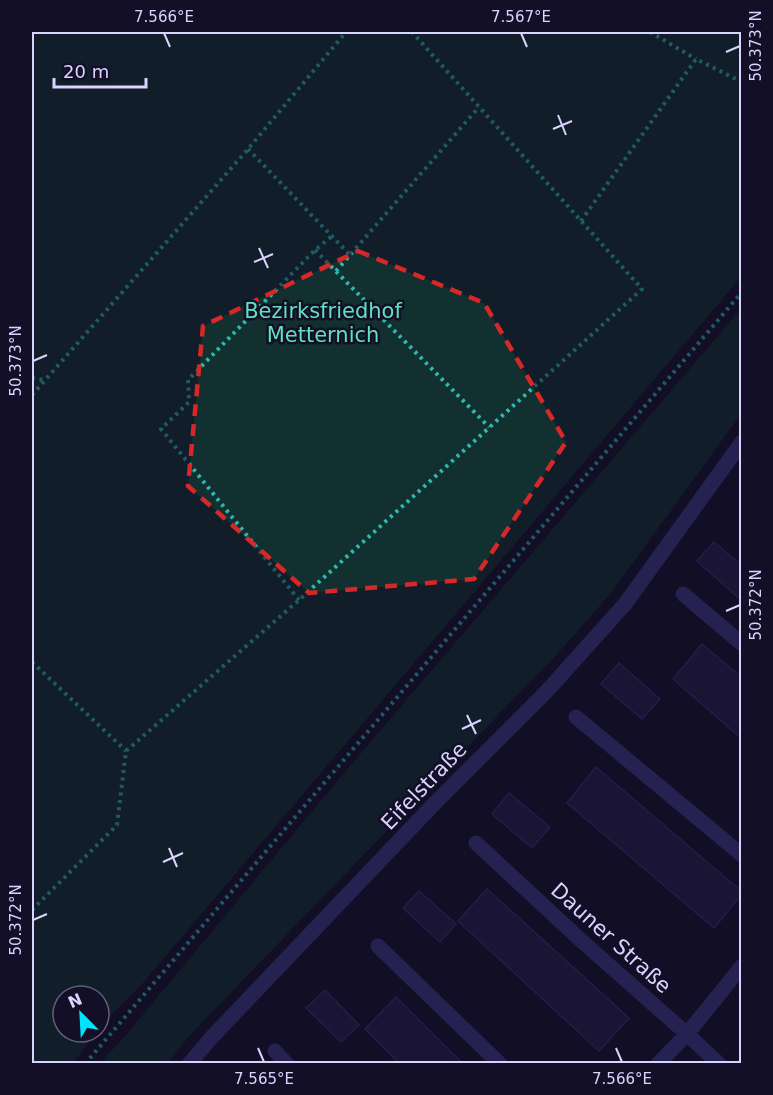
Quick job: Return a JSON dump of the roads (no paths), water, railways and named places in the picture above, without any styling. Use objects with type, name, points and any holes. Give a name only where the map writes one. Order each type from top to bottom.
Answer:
[{"type":"street","name":"Eifelstraße","points":[[189,1064],[434,804],[547,691],[625,604],[741,442]]},
{"type":"street","points":[[683,594],[741,644]]},
{"type":"street","points":[[576,717],[741,855]]},
{"type":"street","name":"Dauner Straße","points":[[476,843],[719,1064]]},
{"type":"street","points":[[378,946],[500,1064]]},
{"type":"street","points":[[658,1064],[687,1034],[741,966]]},
{"type":"street","points":[[275,1051],[287,1064]]},
{"type":"park label","name":"Bezirksfriedhof Metternich","points":[[323,323]]}]
